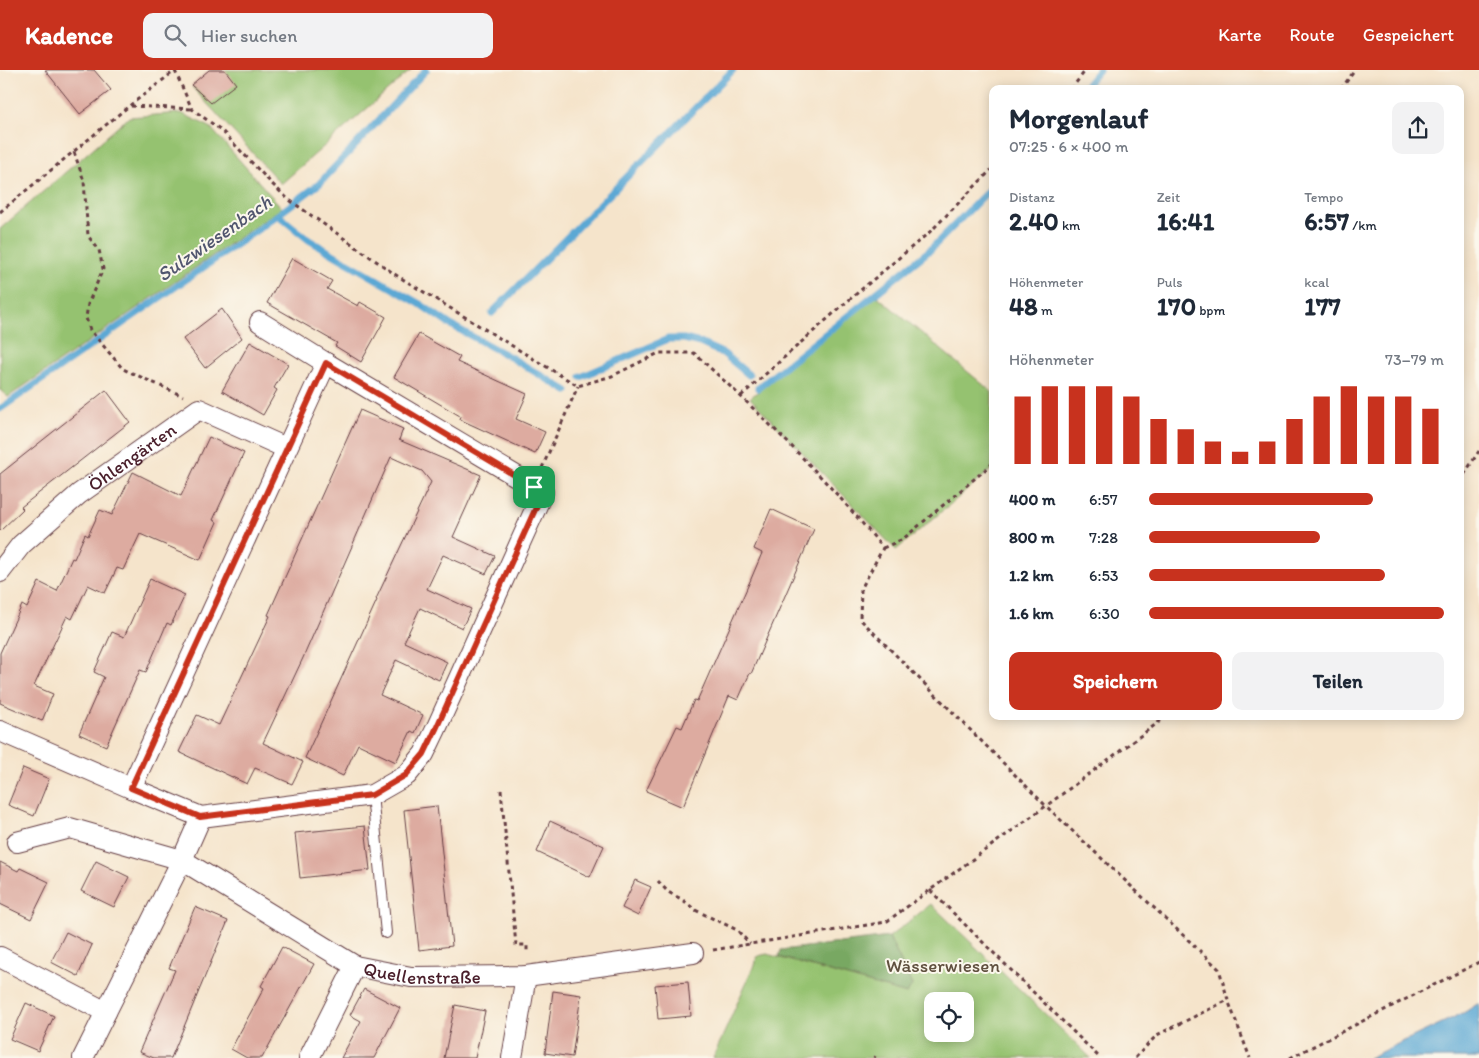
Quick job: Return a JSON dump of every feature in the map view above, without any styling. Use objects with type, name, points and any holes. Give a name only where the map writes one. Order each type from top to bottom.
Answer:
[{"type":"street","points":[[0,732],[200,817],[372,795],[406,775],[424,754],[543,492],[260,322]]},
{"type":"street","points":[[131,788],[326,363]]},
{"type":"street","points":[[199,409],[286,448]]},
{"type":"street","name":"Öhlengärten","points":[[0,572],[21,545],[79,494],[199,409]]},
{"type":"street","points":[[84,1058],[182,860],[200,817]]},
{"type":"street","name":"Quellenstraße","points":[[17,842],[70,828],[182,860],[355,966],[411,977],[526,976],[693,953]]},
{"type":"street","points":[[0,957],[106,1012]]},
{"type":"street","points":[[309,1058],[355,966]]},
{"type":"street","points":[[512,1058],[526,976]]},
{"type":"lane","points":[[372,795],[386,932]]},
{"type":"path","points":[[0,212],[176,70],[192,109],[221,130],[288,199],[396,275],[578,386],[612,376],[659,353],[694,353],[741,396],[856,516],[883,548]]},
{"type":"path","points":[[1074,85],[1086,70]]},
{"type":"path","points":[[1344,85],[1355,70]]},
{"type":"path","points":[[129,106],[192,109]]},
{"type":"path","points":[[74,152],[84,181],[88,236],[99,250],[103,269],[88,304],[86,318],[90,330],[123,369],[182,396],[199,409]]},
{"type":"path","points":[[741,396],[843,305],[932,230],[989,172]]},
{"type":"path","points":[[534,487],[578,386]]},
{"type":"path","points":[[1464,475],[1479,451]]},
{"type":"path","points":[[989,467],[903,539],[883,548],[861,588],[860,619],[1046,806],[1219,969],[1228,1000],[1250,1058]]},
{"type":"path","points":[[693,953],[886,922],[1162,720]]},
{"type":"path","points":[[500,790],[516,945],[527,945],[526,976]]},
{"type":"path","points":[[658,881],[668,892],[684,900],[695,910],[737,930],[750,944]]},
{"type":"path","points":[[930,890],[1100,1058]]},
{"type":"path","points":[[1290,1058],[1479,962]]},
{"type":"path","points":[[1135,1058],[1157,1035],[1228,1000]]},
{"type":"green space","points":[[210,70],[411,70],[281,184],[192,87]]},
{"type":"green space","points":[[181,113],[210,127],[282,208],[8,397],[0,390],[0,229],[129,117]]},
{"type":"green space","points":[[876,295],[989,389],[989,472],[896,550],[750,398]]},
{"type":"green space","name":"Wässerwiesen","points":[[931,904],[1091,1058],[713,1058],[758,956],[767,954],[907,994],[912,985],[889,937]]},
{"type":"green space","points":[[889,937],[912,985],[907,994],[779,957],[781,950]]},
{"type":"water","points":[[1479,1003],[1479,1058],[1368,1058],[1465,1012]]},
{"type":"building","points":[[45,70],[94,70],[111,90],[80,114]]},
{"type":"building","points":[[209,70],[225,70],[236,84],[211,103],[191,85]]},
{"type":"building","points":[[292,258],[332,281],[327,289],[358,306],[360,302],[386,317],[361,362],[335,346],[337,343],[267,303]]},
{"type":"building","points":[[222,309],[242,338],[205,368],[183,339]]},
{"type":"building","points":[[419,334],[460,357],[457,362],[527,394],[516,419],[545,432],[535,454],[459,419],[460,416],[394,377]]},
{"type":"building","points":[[250,342],[288,364],[274,388],[277,390],[263,415],[222,391]]},
{"type":"building","points":[[106,390],[130,422],[21,507],[23,509],[0,531],[0,474]]},
{"type":"building","points":[[360,410],[403,429],[399,440],[481,475],[453,537],[495,556],[486,574],[443,555],[427,589],[471,609],[462,628],[420,608],[404,642],[447,662],[439,680],[396,660],[380,695],[423,715],[415,733],[411,731],[396,762],[358,744],[343,776],[305,758],[431,482],[422,471],[391,457],[303,658],[263,743],[303,762],[292,784],[255,768],[247,784],[179,752],[197,715],[219,725],[270,616],[268,615]]},
{"type":"building","points":[[209,437],[244,453],[213,520],[217,522],[200,560],[140,534],[123,570],[117,568],[105,593],[88,585],[72,619],[67,616],[34,686],[53,694],[42,721],[0,703],[0,653],[22,605],[27,608],[39,582],[57,591],[72,558],[74,559],[85,534],[88,536],[100,510],[112,515],[133,472],[181,496]]},
{"type":"building","points":[[771,509],[814,529],[738,700],[729,696],[683,807],[646,791],[677,726],[682,728],[694,700],[697,701],[762,553],[754,549]]},
{"type":"building","points":[[150,579],[185,595],[171,625],[167,623],[146,672],[140,670],[106,746],[79,734],[104,677],[94,672],[112,632],[124,637]]},
{"type":"building","points":[[23,768],[49,779],[34,816],[8,805]]},
{"type":"building","points":[[437,806],[452,946],[419,950],[404,810]]},
{"type":"building","points":[[550,821],[604,846],[590,877],[537,852]]},
{"type":"building","points":[[365,826],[370,870],[300,878],[295,833]]},
{"type":"building","points":[[96,861],[129,877],[114,907],[81,891]]},
{"type":"building","points":[[0,862],[18,871],[20,868],[49,882],[31,919],[0,904]]},
{"type":"building","points":[[635,880],[651,887],[638,916],[622,908]]},
{"type":"building","points":[[195,907],[228,921],[171,1058],[154,1058],[139,1052],[175,970],[169,968]]},
{"type":"building","points":[[66,932],[92,945],[78,976],[51,962]]},
{"type":"building","points":[[282,947],[314,964],[262,1058],[247,1058],[231,1049],[264,988],[261,986]]},
{"type":"building","points":[[688,982],[691,1016],[658,1019],[655,985]]},
{"type":"building","points":[[364,989],[400,1008],[374,1058],[341,1058],[361,1021],[350,1015]]},
{"type":"building","points":[[553,991],[581,995],[572,1057],[545,1053]]},
{"type":"building","points":[[26,1003],[54,1016],[38,1051],[10,1039]]},
{"type":"building","points":[[455,1005],[485,1011],[475,1058],[444,1058]]},
{"type":"waterway","name":"Sulzwiesenbach","points":[[0,409],[260,228],[319,184],[426,70]]},
{"type":"waterway","points":[[492,313],[733,70]]},
{"type":"waterway","points":[[1086,85],[1099,70]]},
{"type":"waterway","points":[[758,388],[930,250],[989,190]]},
{"type":"waterway","points":[[278,215],[309,240],[420,304],[449,324],[567,391]]},
{"type":"waterway","points":[[581,377],[668,339],[684,339],[700,343],[724,354],[749,375]]},
{"type":"route","points":[[326,363],[534,487],[543,492],[424,754],[406,775],[372,795],[200,817],[131,788],[326,363]]}]
